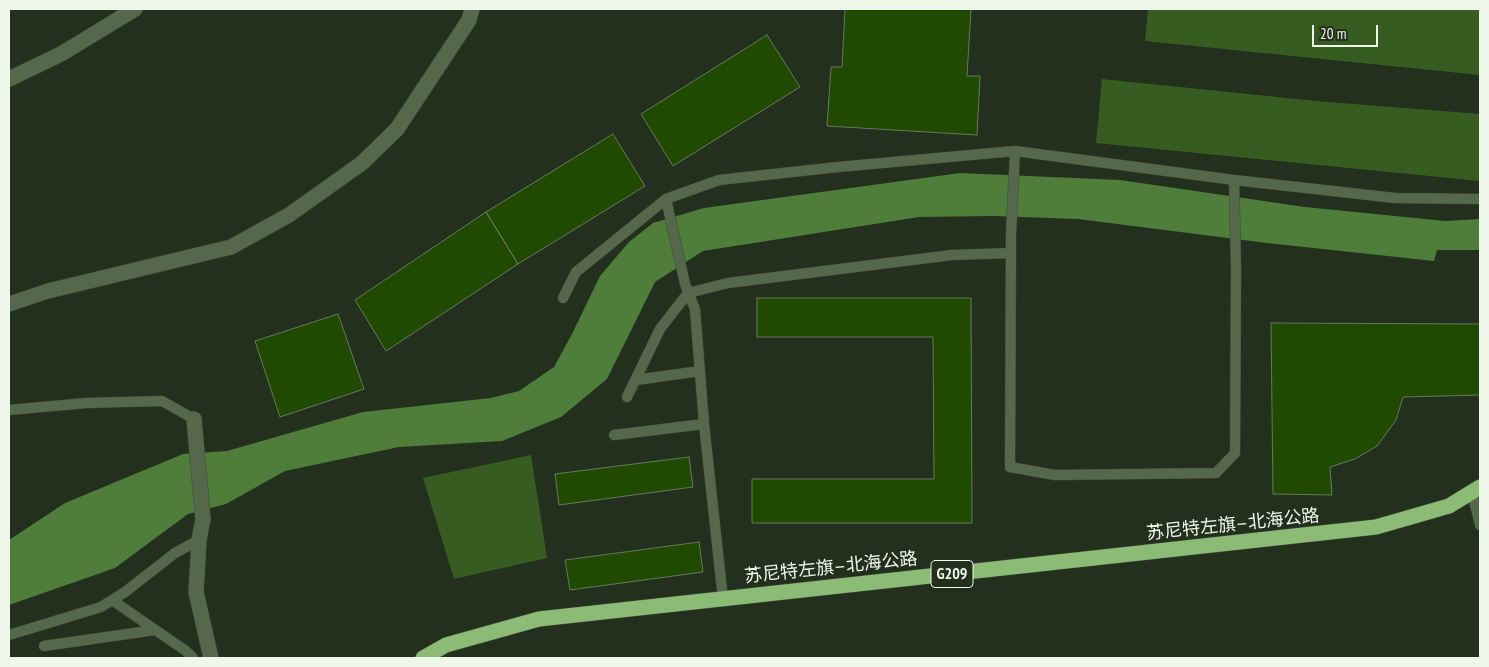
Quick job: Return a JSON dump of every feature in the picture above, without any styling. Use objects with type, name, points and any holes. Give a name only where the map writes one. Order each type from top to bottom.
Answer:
[{"type":"highway","name":"苏尼特左旗—北海公路","points":[[423,658],[446,645],[539,619],[1376,527],[1449,506],[1476,490]]},
{"type":"street","points":[[9,79],[61,54],[135,9]]},
{"type":"street","points":[[9,304],[48,291],[231,247],[289,215],[362,162],[397,129],[469,20],[472,9]]},
{"type":"street","points":[[194,419],[203,519],[199,540],[196,592],[211,658]]},
{"type":"lane","points":[[1015,151],[1010,234],[1010,467],[1055,474],[1216,473],[1235,453],[1236,268],[1234,180]]},
{"type":"lane","points":[[563,298],[576,272],[666,199],[719,180],[838,167],[1015,151],[1234,180],[1395,198],[1480,199]]},
{"type":"lane","points":[[666,199],[687,288],[695,309],[704,424],[723,599]]},
{"type":"lane","points":[[627,397],[660,329],[687,288],[952,255],[1011,253]]},
{"type":"lane","points":[[636,380],[700,371]]},
{"type":"lane","points":[[9,410],[86,403],[162,401],[194,419]]},
{"type":"lane","points":[[614,434],[704,424]]},
{"type":"lane","points":[[1476,490],[1480,525]]},
{"type":"lane","points":[[9,634],[101,607],[125,592],[175,553],[199,540]]},
{"type":"lane","points":[[112,600],[186,651],[193,658]]},
{"type":"lane","points":[[44,646],[154,630]]},
{"type":"shaded area","points":[[1148,9],[1480,9],[1480,75],[1145,41]]},
{"type":"shaded area","points":[[1102,79],[1316,101],[1480,114],[1480,181],[1096,143]]},
{"type":"shaded area","points":[[960,173],[1120,180],[1305,207],[1445,221],[1480,219],[1480,250],[1437,250],[1434,261],[1267,243],[1078,219],[994,216],[919,217],[703,251],[655,282],[607,379],[561,417],[502,441],[399,447],[285,471],[226,504],[188,514],[115,568],[9,605],[9,540],[65,503],[183,454],[227,451],[363,412],[491,398],[519,391],[554,367],[600,276],[629,242],[653,223],[704,208]]},
{"type":"shaded area","points":[[531,455],[547,558],[454,579],[423,478]]},
{"type":"building","points":[[845,9],[971,9],[967,76],[980,76],[977,135],[827,126],[831,67],[842,67]]},
{"type":"building","points":[[767,35],[800,87],[673,166],[641,114]]},
{"type":"building","points":[[613,134],[645,186],[518,264],[486,212]]},
{"type":"building","points":[[486,212],[518,264],[386,351],[355,300]]},
{"type":"building","points":[[757,298],[971,298],[972,523],[752,523],[752,479],[934,479],[933,337],[757,337]]},
{"type":"building","points":[[338,314],[364,389],[280,417],[255,341]]},
{"type":"building","points":[[1271,323],[1480,324],[1480,395],[1403,397],[1396,420],[1377,446],[1355,459],[1330,467],[1332,495],[1273,494]]},
{"type":"building","points":[[689,457],[693,487],[559,505],[555,474]]},
{"type":"building","points":[[699,542],[703,572],[570,590],[565,560]]}]
